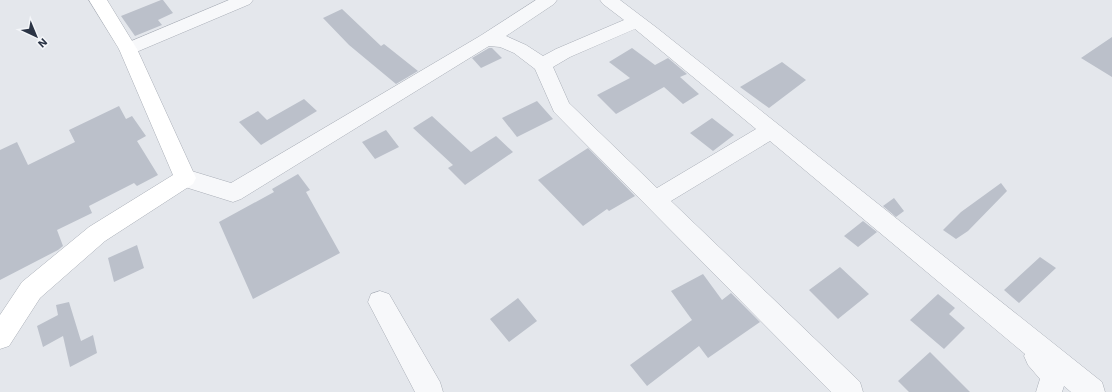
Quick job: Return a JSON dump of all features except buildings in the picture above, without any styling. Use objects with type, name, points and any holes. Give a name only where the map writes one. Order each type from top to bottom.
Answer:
[{"type":"street","points":[[128,49],[244,0]]},
{"type":"street","points":[[101,1],[128,49],[185,178],[233,193],[486,40],[548,0]]},
{"type":"street","points":[[608,0],[637,21],[1003,318],[1066,384],[1092,392]]},
{"type":"street","points":[[543,64],[576,47],[637,21]]},
{"type":"street","points":[[486,40],[503,41],[520,49],[543,64],[561,107],[850,392]]},
{"type":"street","points":[[655,200],[771,130]]},
{"type":"street","points":[[0,337],[31,290],[97,234],[185,178]]},
{"type":"street","points":[[380,302],[430,392]]},
{"type":"street","points":[[1003,318],[1054,376],[1049,392]]}]
